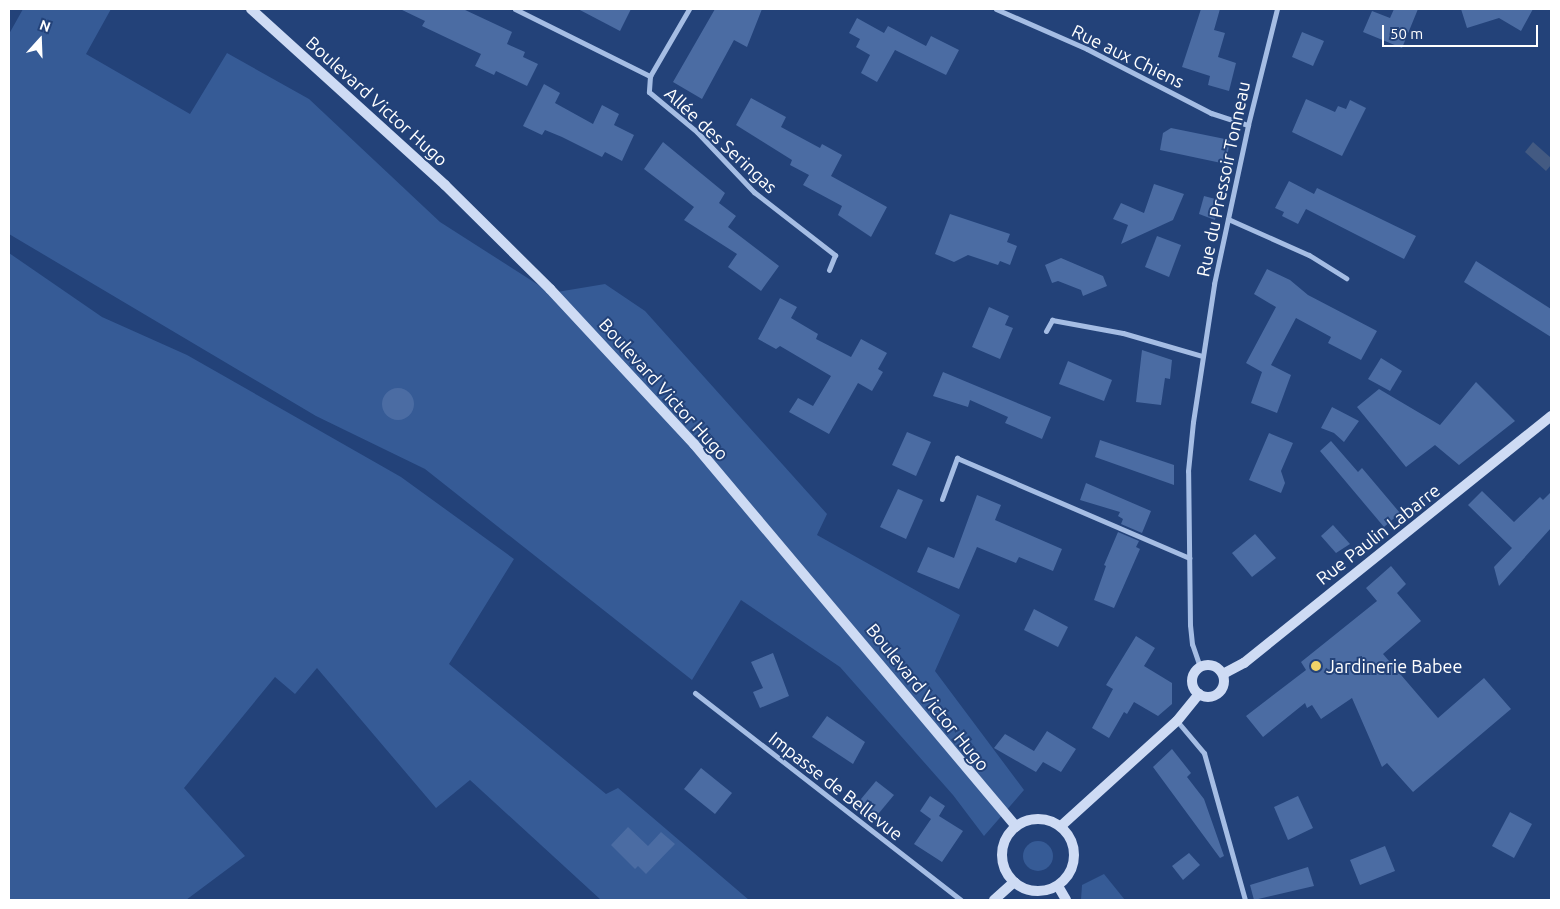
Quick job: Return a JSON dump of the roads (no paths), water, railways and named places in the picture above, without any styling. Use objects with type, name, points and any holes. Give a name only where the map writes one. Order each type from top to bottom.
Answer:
[{"type":"main road","name":"Boulevard Victor Hugo","points":[[251,9],[438,178],[550,289],[694,444],[1016,826]]},
{"type":"main road","name":"Rue Paulin Labarre","points":[[1223,674],[1244,663],[1551,416]]},
{"type":"main road","points":[[1200,667],[1215,667],[1223,674],[1223,685],[1218,693],[1208,697],[1199,694],[1192,680],[1200,667]]},
{"type":"main road","points":[[1061,826],[1177,721],[1199,694]]},
{"type":"main road","points":[[1039,818],[1061,826],[1072,842],[1075,861],[1068,876],[1058,886],[1040,892],[1025,890],[1014,882],[1003,866],[1002,849],[1016,826],[1039,818]]},
{"type":"main road","points":[[994,900],[1014,882]]},
{"type":"main road","points":[[1058,886],[1066,900]]},
{"type":"street","points":[[515,9],[650,76]]},
{"type":"street","name":"Allée des Seringas","points":[[689,9],[650,76],[649,92],[696,132],[754,192],[835,255],[828,270]]},
{"type":"street","name":"Rue aux Chiens","points":[[996,9],[1086,49],[1211,113],[1248,126]]},
{"type":"street","name":"Rue du Pressoir Tonneau","points":[[1200,667],[1192,644],[1188,471],[1202,356],[1228,219],[1248,126],[1277,9]]},
{"type":"street","points":[[1228,219],[1309,255],[1346,278]]},
{"type":"street","points":[[1046,331],[1052,320],[1123,333],[1202,356]]},
{"type":"street","points":[[942,499],[957,458],[1189,558]]},
{"type":"street","name":"Impasse de Bellevue","points":[[695,693],[960,900]]},
{"type":"street","points":[[1177,721],[1204,752],[1245,900]]},
{"type":"place","name":"Jardinerie Babee","points":[[1316,666]]}]
